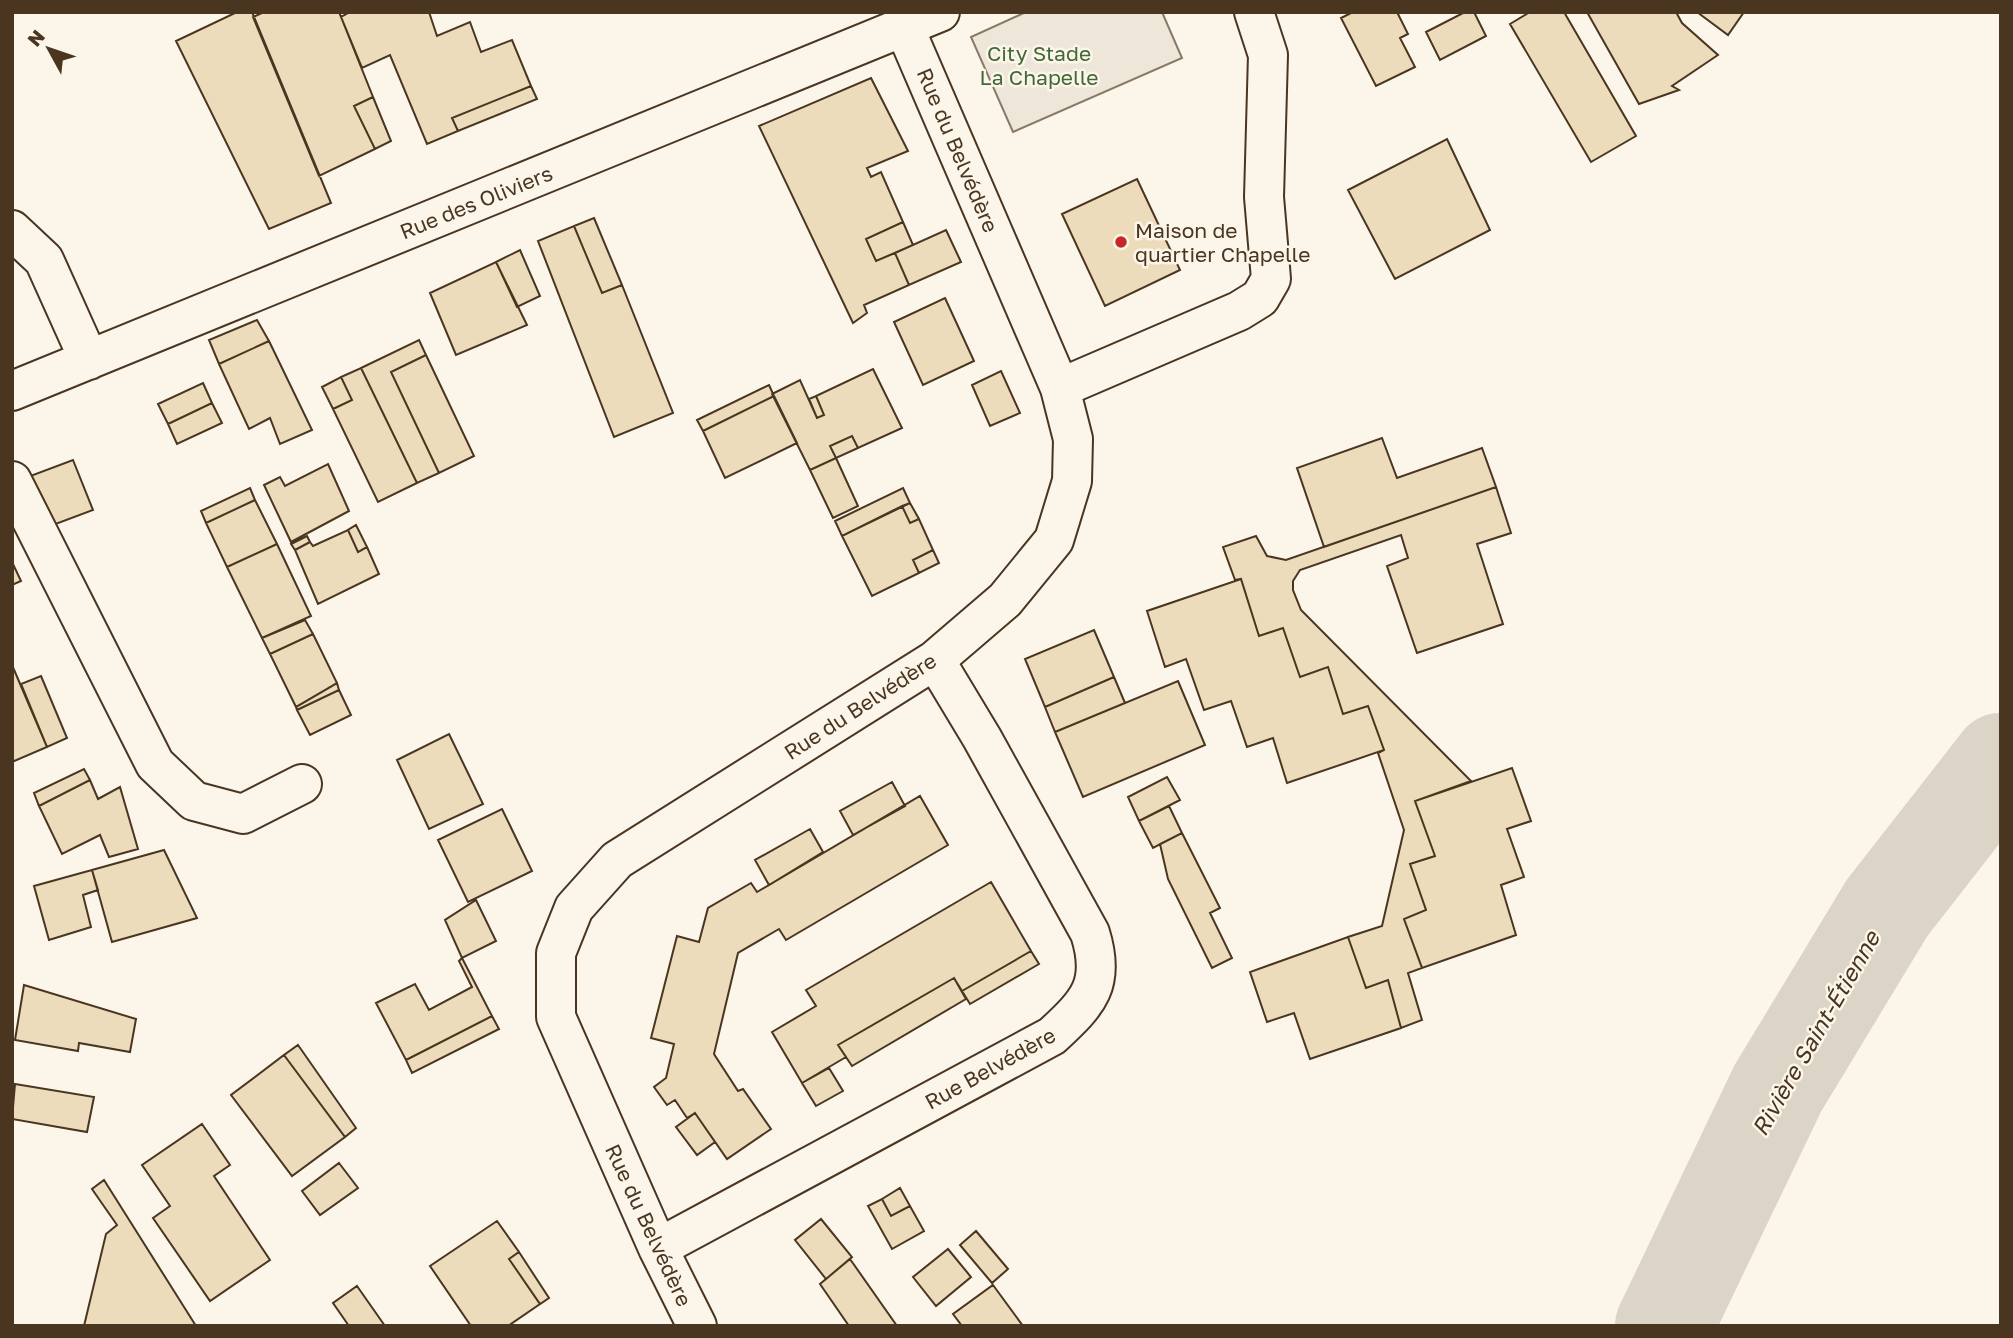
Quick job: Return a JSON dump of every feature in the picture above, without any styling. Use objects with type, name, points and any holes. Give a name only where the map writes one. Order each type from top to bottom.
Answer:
[{"type":"street","name":"Rue des Oliviers","points":[[12,391],[905,29],[940,12]]},
{"type":"street","points":[[1060,388],[1239,311],[1260,298],[1271,279],[1264,197],[1268,55],[1254,12]]},
{"type":"street","name":"Rue du Belvédère","points":[[697,1326],[658,1248],[556,1017],[556,953],[574,908],[617,860],[934,660],[1005,600],[1054,540],[1072,481],[1073,439],[1060,388],[905,29]]},
{"type":"street","points":[[12,230],[44,260],[89,360]]},
{"type":"street","points":[[12,481],[155,764],[194,801],[243,814],[302,784]]},
{"type":"street","name":"Rue Belvédère","points":[[658,1248],[1052,1036],[1077,1013],[1092,993],[1097,974],[1097,956],[1090,933],[982,738],[934,660]]},
{"type":"green space","name":"City Stade La Chapelle","points":[[1026,12],[1162,12],[1182,58],[1013,132],[971,37]]},
{"type":"building","points":[[237,12],[252,12],[331,203],[269,229],[176,41]]},
{"type":"building","points":[[264,12],[339,12],[373,97],[354,106],[375,149],[319,176],[253,17]]},
{"type":"building","points":[[350,12],[429,12],[437,36],[470,22],[481,52],[512,40],[531,86],[452,118],[458,131],[427,144],[390,55],[362,68],[341,17]]},
{"type":"building","points":[[1353,12],[1397,12],[1408,34],[1400,38],[1415,67],[1376,86],[1341,18]]},
{"type":"building","points":[[1465,12],[1474,12],[1486,36],[1440,60],[1426,32]]},
{"type":"building","points":[[1530,12],[1564,12],[1636,136],[1591,162],[1510,24]]},
{"type":"building","points":[[1587,12],[1676,12],[1682,23],[1718,55],[1672,86],[1679,90],[1639,104]]},
{"type":"building","points":[[1697,12],[1744,12],[1728,35]]},
{"type":"building","points":[[871,78],[908,151],[867,168],[871,177],[881,172],[903,222],[866,239],[876,261],[895,253],[909,285],[864,305],[867,313],[853,323],[759,126]]},
{"type":"building","points":[[531,86],[537,99],[458,131],[452,118]]},
{"type":"building","points":[[373,97],[391,141],[375,149],[354,106]]},
{"type":"building","points":[[1447,139],[1490,230],[1395,279],[1348,190]]},
{"type":"building","name":"Maison de quartier Chapelle","points":[[1137,179],[1180,270],[1105,306],[1062,214]]},
{"type":"building","points":[[594,218],[622,285],[602,293],[574,226]]},
{"type":"building","points":[[903,222],[913,245],[876,261],[866,239]]},
{"type":"building","points":[[574,226],[602,293],[622,285],[673,413],[614,437],[538,241]]},
{"type":"building","points":[[946,230],[961,262],[909,285],[895,253]]},
{"type":"building","points":[[520,250],[540,296],[517,307],[496,262]]},
{"type":"building","points":[[496,262],[527,325],[456,355],[430,293]]},
{"type":"building","points":[[945,298],[974,361],[923,385],[894,322]]},
{"type":"building","points":[[257,320],[269,341],[219,364],[209,340]]},
{"type":"building","points":[[419,340],[426,355],[391,372],[439,473],[417,483],[361,368]]},
{"type":"building","points":[[269,341],[312,430],[280,444],[270,418],[249,429],[219,364]]},
{"type":"building","points":[[426,355],[474,456],[439,473],[391,372]]},
{"type":"building","points":[[361,368],[417,483],[378,502],[333,409],[352,400],[341,377]]},
{"type":"building","points":[[873,369],[902,428],[858,448],[852,436],[830,446],[836,458],[810,470],[772,394],[800,380],[817,418],[824,415],[816,396]]},
{"type":"building","points":[[1001,371],[1020,413],[990,426],[972,385]]},
{"type":"building","points":[[341,377],[352,400],[333,409],[322,387]]},
{"type":"building","points":[[203,383],[212,403],[168,424],[158,404]]},
{"type":"building","points":[[769,385],[774,396],[703,431],[697,420]]},
{"type":"building","points":[[774,396],[797,443],[725,478],[703,431]]},
{"type":"building","points":[[816,396],[824,415],[817,418],[809,399]]},
{"type":"building","points":[[212,403],[222,423],[177,444],[168,424]]},
{"type":"building","points":[[852,436],[858,448],[836,458],[830,446]]},
{"type":"building","points":[[1382,438],[1397,478],[1482,448],[1496,487],[1324,547],[1297,468]]},
{"type":"building","points":[[836,458],[858,506],[833,518],[810,470]]},
{"type":"building","points":[[73,460],[93,510],[45,528],[25,478]]},
{"type":"building","points":[[328,464],[349,511],[291,542],[264,485],[280,477],[285,486]]},
{"type":"building","points":[[1496,487],[1511,533],[1477,544],[1503,624],[1417,653],[1387,566],[1408,558],[1401,535],[1300,570],[1293,581],[1293,590],[1301,610],[1471,781],[1415,801],[1435,856],[1410,864],[1426,910],[1404,919],[1422,968],[1408,973],[1422,1020],[1401,1028],[1388,980],[1366,988],[1348,937],[1382,926],[1404,830],[1378,753],[1384,750],[1368,706],[1343,714],[1328,667],[1300,677],[1283,628],[1259,636],[1241,579],[1235,580],[1223,547],[1256,536],[1267,556],[1286,560]]},
{"type":"building","points":[[250,488],[255,500],[206,523],[201,511]]},
{"type":"building","points":[[903,488],[910,503],[842,536],[835,521]]},
{"type":"building","points":[[255,500],[277,544],[227,567],[206,523]]},
{"type":"building","points":[[910,503],[919,519],[910,523],[902,506]]},
{"type":"building","points":[[902,506],[910,523],[919,519],[933,550],[913,560],[919,573],[872,596],[842,536]]},
{"type":"building","points":[[356,525],[367,547],[358,552],[348,530]]},
{"type":"building","points":[[348,530],[358,552],[367,547],[379,574],[318,604],[295,550],[310,542],[313,546]]},
{"type":"building","points":[[307,536],[310,542],[295,550],[291,544]]},
{"type":"building","points":[[277,544],[311,616],[262,638],[227,567]]},
{"type":"building","points":[[933,550],[939,563],[919,573],[913,560]]},
{"type":"building","points":[[12,562],[21,581],[12,585]]},
{"type":"building","points":[[1241,579],[1259,636],[1283,628],[1300,677],[1328,667],[1343,714],[1368,706],[1384,750],[1287,783],[1273,738],[1247,747],[1231,701],[1204,710],[1186,659],[1165,667],[1147,611]]},
{"type":"building","points":[[305,620],[313,634],[270,654],[262,638]]},
{"type":"building","points":[[1094,630],[1114,677],[1045,707],[1025,659]]},
{"type":"building","points":[[313,634],[337,683],[296,707],[270,654]]},
{"type":"building","points":[[12,665],[47,747],[12,762]]},
{"type":"building","points":[[41,676],[67,738],[47,747],[21,684]]},
{"type":"building","points":[[1114,677],[1125,703],[1055,732],[1045,707]]},
{"type":"building","points":[[1178,681],[1205,745],[1083,797],[1055,732]]},
{"type":"building","points":[[337,683],[339,690],[297,710],[296,707]]},
{"type":"building","points":[[339,690],[351,715],[310,735],[297,710]]},
{"type":"building","points":[[449,734],[483,804],[429,829],[397,760]]},
{"type":"building","points":[[1512,768],[1531,821],[1507,829],[1524,877],[1501,885],[1516,935],[1422,968],[1404,919],[1426,910],[1410,864],[1435,856],[1415,801]]},
{"type":"building","points":[[84,769],[90,780],[39,806],[34,793]]},
{"type":"building","points":[[1167,777],[1180,800],[1139,821],[1128,797]]},
{"type":"building","points":[[90,780],[98,799],[120,787],[138,849],[109,857],[100,835],[62,854],[39,806]]},
{"type":"building","points":[[892,782],[905,806],[853,835],[840,811]]},
{"type":"building","points":[[920,796],[948,845],[786,940],[779,929],[738,953],[714,1054],[738,1091],[743,1089],[771,1129],[727,1159],[695,1113],[687,1118],[675,1100],[667,1105],[654,1087],[666,1078],[674,1044],[651,1038],[677,936],[699,942],[708,908],[751,883],[757,892]]},
{"type":"building","points":[[1169,806],[1182,833],[1153,848],[1139,821]]},
{"type":"building","points":[[502,809],[532,871],[468,902],[438,840]]},
{"type":"building","points":[[810,829],[823,852],[769,885],[755,860]]},
{"type":"building","points":[[1182,833],[1220,908],[1210,913],[1232,958],[1212,968],[1168,879],[1160,844]]},
{"type":"building","points":[[164,850],[197,918],[112,942],[92,870]]},
{"type":"building","points":[[92,870],[98,890],[83,895],[91,927],[49,940],[34,886]]},
{"type":"building","points":[[991,882],[1031,951],[962,991],[954,978],[838,1045],[846,1057],[802,1083],[772,1032],[816,1006],[806,990]]},
{"type":"building","points":[[476,900],[496,941],[462,958],[445,920]]},
{"type":"building","points":[[1348,937],[1366,988],[1388,980],[1401,1028],[1310,1059],[1294,1013],[1267,1022],[1250,972]]},
{"type":"building","points":[[1031,951],[1039,964],[970,1004],[962,991]]},
{"type":"building","points":[[462,958],[492,1016],[406,1060],[376,1003],[415,984],[429,1010],[472,987],[459,961]]},
{"type":"building","points":[[954,978],[966,999],[852,1066],[838,1045]]},
{"type":"building","points":[[24,985],[136,1019],[130,1052],[79,1043],[78,1051],[15,1040]]},
{"type":"building","points":[[492,1016],[499,1029],[412,1073],[406,1060]]},
{"type":"building","points":[[298,1045],[356,1128],[345,1137],[284,1055]]},
{"type":"building","points":[[284,1055],[345,1137],[292,1176],[231,1095]]},
{"type":"building","points":[[829,1068],[843,1091],[816,1106],[802,1083]]},
{"type":"building","points":[[15,1084],[94,1097],[87,1132],[12,1119]]},
{"type":"building","points":[[695,1113],[715,1142],[697,1155],[676,1127]]},
{"type":"building","points":[[202,1124],[230,1165],[214,1176],[270,1260],[210,1301],[153,1218],[170,1206],[142,1165]]},
{"type":"building","points":[[339,1163],[358,1188],[320,1215],[302,1191]]},
{"type":"building","points":[[104,1180],[196,1326],[84,1326],[106,1234],[117,1225],[92,1189]]},
{"type":"building","points":[[900,1188],[910,1206],[891,1216],[882,1199]]},
{"type":"building","points":[[882,1199],[891,1216],[910,1206],[924,1231],[892,1249],[868,1206]]},
{"type":"building","points":[[821,1219],[852,1257],[826,1279],[795,1240]]},
{"type":"building","points":[[497,1221],[519,1252],[509,1259],[540,1304],[508,1326],[471,1326],[430,1266]]},
{"type":"building","points":[[976,1231],[1008,1269],[992,1283],[960,1245]]},
{"type":"building","points":[[948,1249],[971,1277],[936,1306],[913,1277]]},
{"type":"building","points":[[519,1252],[549,1298],[540,1304],[509,1259]]},
{"type":"building","points":[[850,1259],[897,1326],[849,1326],[820,1284]]},
{"type":"building","points":[[993,1285],[1023,1326],[962,1326],[953,1314]]},
{"type":"building","points":[[357,1286],[385,1326],[349,1326],[333,1303]]},
{"type":"waterway","name":"Rivière Saint-Étienne","points":[[1664,1326],[1778,1088],[1887,908],[2001,762]]},
{"type":"place","name":"Maison de quartier Chapelle","points":[[1121,242]]}]
